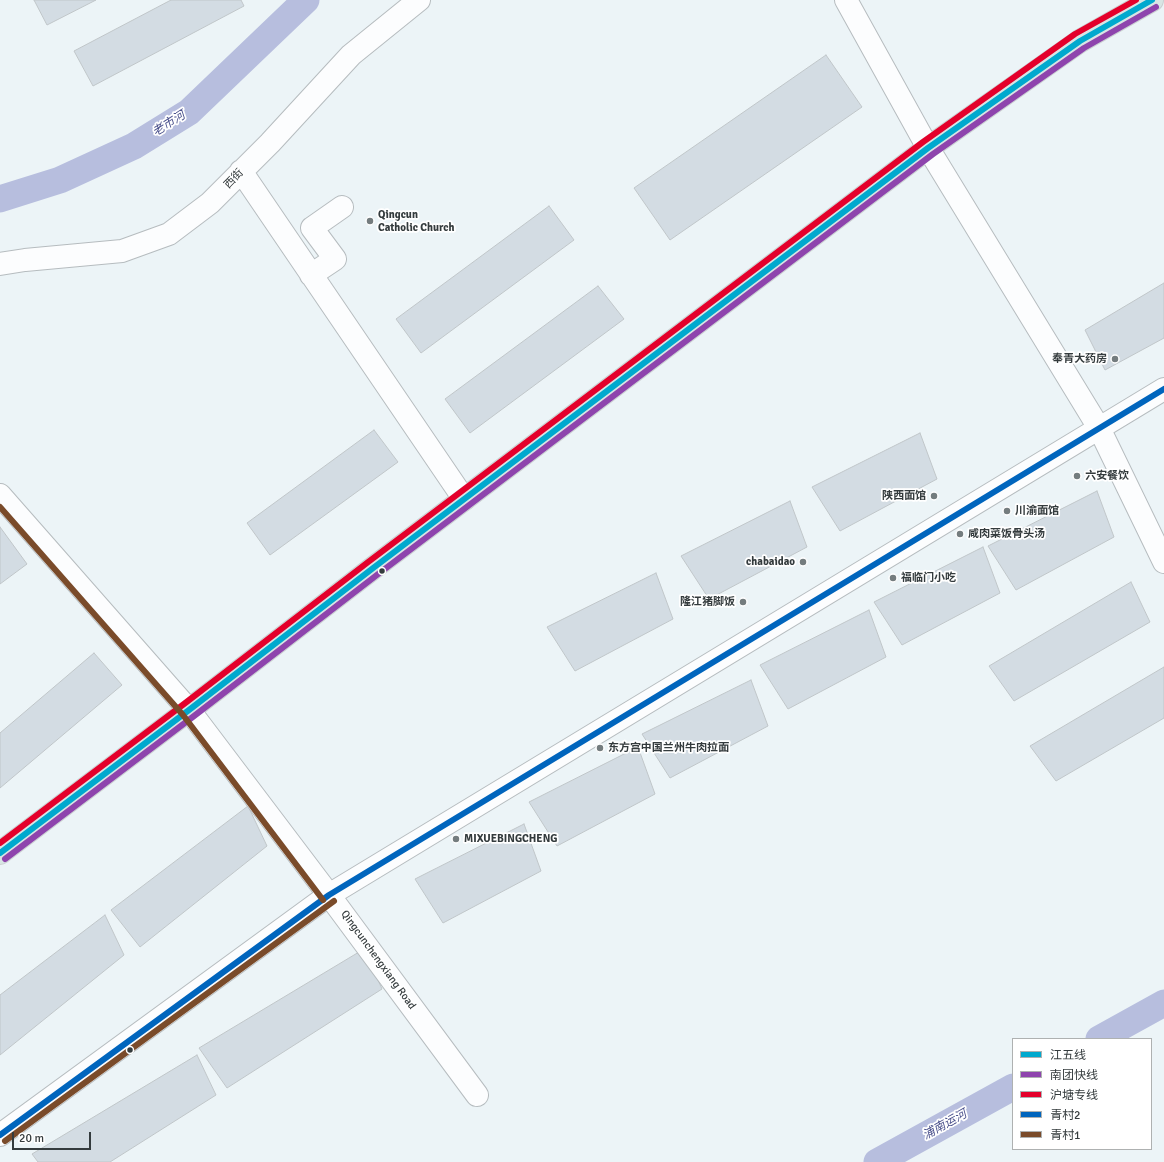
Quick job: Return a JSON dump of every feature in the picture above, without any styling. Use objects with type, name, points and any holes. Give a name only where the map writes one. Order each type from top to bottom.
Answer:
[{"type":"main road","points":[[0,853],[373,568],[928,148],[1080,42],[1152,0]]},
{"type":"street","name":"西街","points":[[0,264],[25,260],[122,251],[169,234],[210,204],[270,143],[351,55],[419,0]]},
{"type":"street","points":[[846,0],[928,148],[1099,428],[1164,562]]},
{"type":"street","points":[[241,171],[464,499]]},
{"type":"street","points":[[311,275],[335,259],[312,228],[342,207]]},
{"type":"street","points":[[0,1135],[330,895],[1164,389]]},
{"type":"street","name":"Qingcunchengxiang Road","points":[[0,495],[189,710],[330,895],[477,1096]]},
{"type":"building","points":[[34,0],[96,0],[47,25]]},
{"type":"building","points":[[171,0],[241,0],[244,6],[93,86],[74,51]]},
{"type":"building","points":[[826,55],[862,107],[670,240],[634,188]]},
{"type":"building","points":[[549,206],[574,240],[421,353],[396,319]]},
{"type":"building","points":[[1164,283],[1164,338],[1105,370],[1085,330]]},
{"type":"building","points":[[598,286],[624,319],[470,433],[445,399]]},
{"type":"building","points":[[374,430],[398,462],[270,555],[247,523]]},
{"type":"building","points":[[920,433],[937,479],[840,531],[812,487]]},
{"type":"building","points":[[1097,491],[1114,537],[1016,590],[988,546]]},
{"type":"building","points":[[790,501],[807,547],[709,599],[681,556]]},
{"type":"building","points":[[0,527],[27,564],[0,584]]},
{"type":"building","points":[[983,547],[1000,593],[902,645],[874,602]]},
{"type":"building","points":[[656,573],[673,619],[575,671],[547,627]]},
{"type":"building","points":[[1131,582],[1150,622],[1014,701],[989,666]]},
{"type":"building","points":[[869,610],[886,657],[788,709],[760,665]]},
{"type":"building","points":[[94,653],[122,685],[0,788],[0,733]]},
{"type":"building","points":[[1164,667],[1164,718],[1056,781],[1030,746]]},
{"type":"building","points":[[751,680],[768,726],[670,778],[642,734]]},
{"type":"building","points":[[638,747],[655,794],[557,846],[529,802]]},
{"type":"building","points":[[248,806],[267,846],[140,947],[111,910]]},
{"type":"building","points":[[524,824],[541,871],[443,923],[415,879]]},
{"type":"building","points":[[105,915],[124,955],[0,1055],[0,995]]},
{"type":"building","points":[[364,949],[382,989],[227,1088],[199,1048]]},
{"type":"building","points":[[197,1055],[216,1095],[110,1162],[38,1162],[32,1154]]},
{"type":"waterway","name":"老市河","points":[[0,199],[60,180],[134,146],[189,112],[306,0]]},
{"type":"waterway","name":"浦南运河","points":[[1101,1038],[1164,1003]]},
{"type":"waterway","name":"浦南运河","points":[[877,1162],[1012,1088]]},
{"type":"transit line","name":"沪塘专线","points":[[0,843],[368,562],[923,142],[1075,34],[1136,0]]},
{"type":"transit line","name":"江五线","points":[[0,853],[373,568],[928,148],[1080,41],[1152,0]]},
{"type":"transit line","name":"南团快线","points":[[5,859],[378,574],[933,154],[1084,48],[1156,7]]},
{"type":"transit line","name":"青村2","points":[[0,1135],[329,895],[1164,389]]},
{"type":"transit line","name":"青村1","points":[[0,507],[183,715],[323,900]]},
{"type":"transit line","name":"青村1","points":[[5,1141],[334,901]]},
{"type":"place","name":"Qingcun Catholic Church","points":[[370,221]]},
{"type":"place","name":"奉青大药房","points":[[1115,359]]},
{"type":"place","name":"六安餐饮","points":[[1077,476]]},
{"type":"place","name":"陕西面馆","points":[[934,496]]},
{"type":"place","name":"川渝面馆","points":[[1007,511]]},
{"type":"place","name":"咸肉菜饭骨头汤","points":[[960,534]]},
{"type":"place","name":"chabaidao","points":[[803,562]]},
{"type":"place","name":"福临门小吃","points":[[893,578]]},
{"type":"place","name":"隆江猪脚饭","points":[[743,602]]},
{"type":"place","name":"东方宫中国兰州牛肉拉面","points":[[600,748]]},
{"type":"place","name":"MIXUEBINGCHENG","points":[[456,839]]}]
